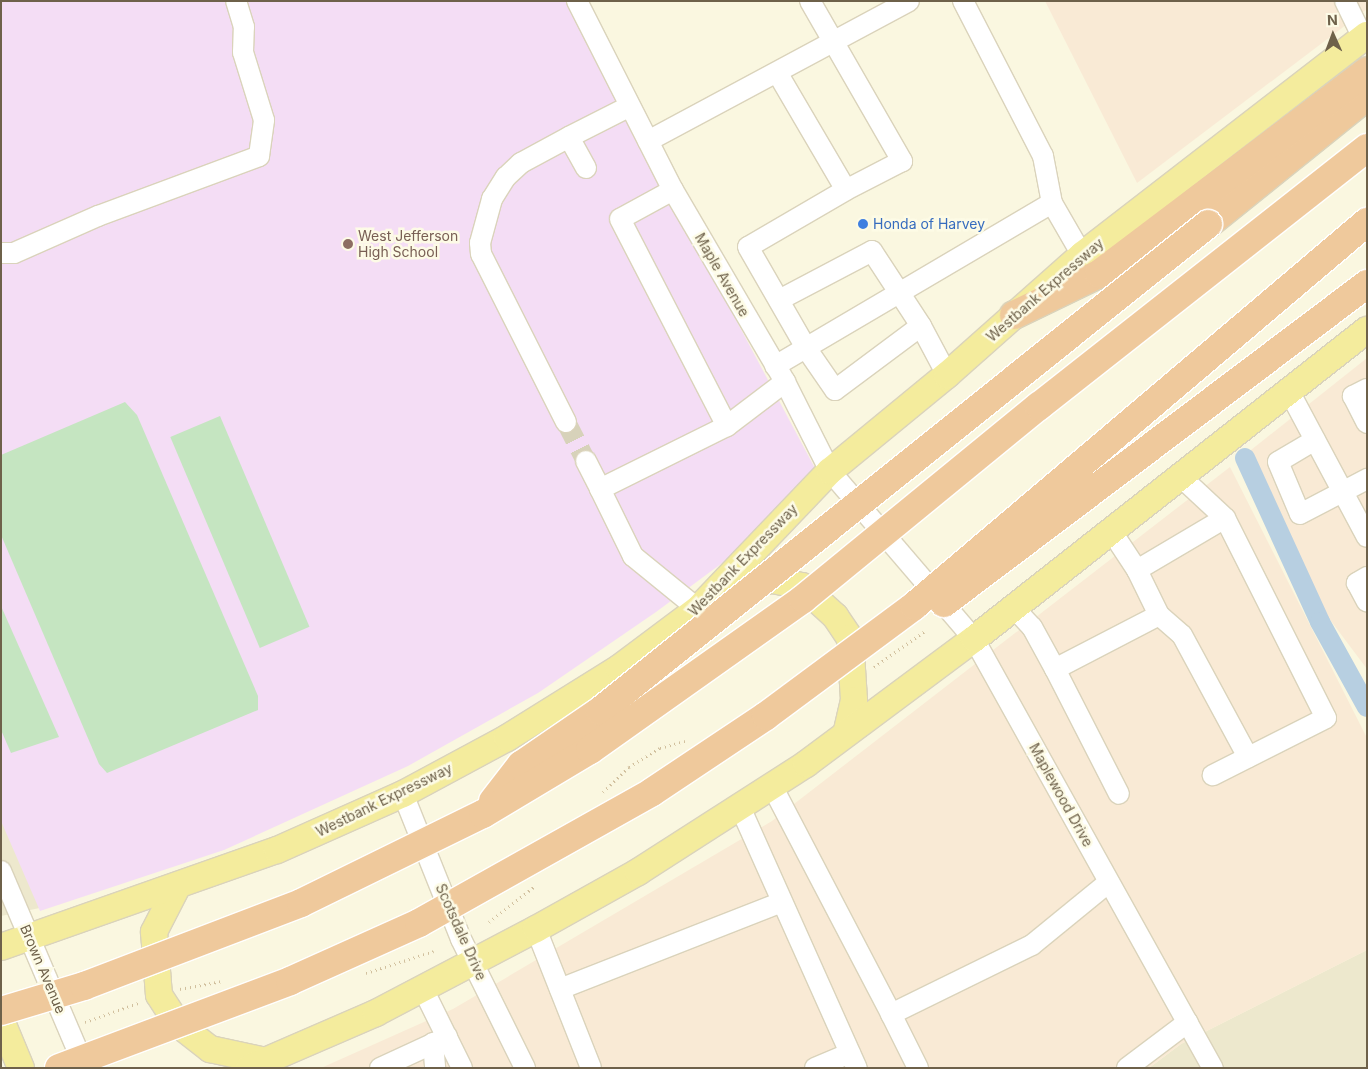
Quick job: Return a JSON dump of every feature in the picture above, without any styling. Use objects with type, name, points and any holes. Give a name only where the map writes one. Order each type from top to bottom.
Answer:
[{"type":"highway","points":[[1014,316],[1099,274],[1367,71]]},
{"type":"highway","points":[[483,814],[521,765],[600,711],[1367,96]]},
{"type":"highway","points":[[1,1011],[218,938],[393,860],[483,814],[648,712],[803,600],[1039,406],[1367,148]]},
{"type":"highway","points":[[59,1068],[290,981],[419,923],[652,792],[766,716],[914,606],[1367,222]]},
{"type":"highway","points":[[766,716],[862,664],[1367,284]]},
{"type":"main road","name":"Westbank Expressway","points":[[1,946],[277,850],[403,794],[508,738],[619,668],[698,609],[830,471],[947,375],[1082,255],[1365,36]]},
{"type":"main road","points":[[178,885],[154,932],[159,995],[178,1024],[210,1049],[266,1066],[423,989],[536,929],[638,872],[772,786],[974,639],[1182,478],[1367,330]]},
{"type":"main road","points":[[718,587],[773,580],[802,586],[835,616],[850,638],[854,700],[847,730]]},
{"type":"main road","points":[[1,1020],[21,1068]]},
{"type":"street","points":[[1,253],[14,252],[259,156],[264,120],[243,52],[244,27],[236,1]]},
{"type":"street","name":"Maple Avenue","points":[[577,1],[673,190],[780,374],[830,471],[887,536]]},
{"type":"street","points":[[810,1],[902,161],[846,190],[748,247],[806,348],[835,390],[921,326]]},
{"type":"street","points":[[648,141],[778,74],[909,1]]},
{"type":"street","points":[[963,1],[1043,156],[1052,203],[1082,255]]},
{"type":"street","points":[[1345,1],[1365,36]]},
{"type":"street","points":[[778,74],[846,190]]},
{"type":"street","points":[[566,422],[481,254],[480,244],[492,199],[506,177],[521,163],[630,106]]},
{"type":"street","points":[[569,137],[586,168]]},
{"type":"street","points":[[673,190],[620,219],[727,426]]},
{"type":"street","points":[[600,489],[727,426],[806,348],[1052,203]]},
{"type":"street","points":[[779,300],[872,251],[921,326],[947,375]]},
{"type":"street","points":[[1367,390],[1353,396],[1367,423]]},
{"type":"street","points":[[1290,393],[1367,537]]},
{"type":"street","points":[[1315,440],[1278,462],[1300,514],[1367,479]]},
{"type":"street","points":[[586,461],[633,556],[698,609]]},
{"type":"street","points":[[1182,478],[1225,518],[1326,718],[1213,775]]},
{"type":"street","points":[[1137,570],[1225,518]]},
{"type":"street","points":[[1112,532],[1137,570],[1159,615],[1182,636],[1248,758]]},
{"type":"street","name":"Maplewood Drive","points":[[887,536],[974,639],[1213,1068]]},
{"type":"street","points":[[1367,577],[1356,583],[1367,602]]},
{"type":"street","points":[[1014,608],[1032,627],[1119,794]]},
{"type":"street","points":[[1055,669],[1159,615]]},
{"type":"street","points":[[772,786],[918,1068]]},
{"type":"street","name":"Scotsdale Drive","points":[[403,794],[473,962],[525,1068]]},
{"type":"street","points":[[740,807],[853,1061],[815,1068]]},
{"type":"street","name":"Brown Avenue","points":[[3,880],[85,1068]]},
{"type":"street","points":[[891,1014],[1032,945],[1109,882]]},
{"type":"street","points":[[560,989],[782,902]]},
{"type":"street","points":[[536,929],[591,1068]]},
{"type":"street","points":[[423,989],[440,1040],[462,1068]]},
{"type":"street","points":[[1127,1068],[1188,1022]]},
{"type":"street","points":[[380,1068],[440,1040]]},
{"type":"street","points":[[435,1068],[440,1040]]},
{"type":"path","points":[[871,670],[925,631]]},
{"type":"shaded area","name":"West Jefferson High School","points":[[1,1],[566,1],[825,487],[656,612],[538,693],[408,766],[224,850],[40,911],[1,821]]},
{"type":"shaded area","points":[[1045,1],[1367,1],[1367,9],[1137,183]]},
{"type":"shaded area","points":[[1367,358],[1367,669],[1316,601],[1278,528],[1246,454]]},
{"type":"shaded area","points":[[1230,467],[1367,738],[1367,950],[1181,1044],[1149,1068],[321,1068],[453,1009],[772,821]]},
{"type":"shaded area","points":[[1,770],[59,904],[1,916]]},
{"type":"shaded area","points":[[1367,950],[1367,1068],[1149,1068],[1181,1044]]},
{"type":"green space","points":[[125,402],[137,415],[258,696],[258,710],[107,773],[99,764],[1,535],[1,455]]},
{"type":"green space","points":[[220,416],[309,627],[260,648],[170,437]]},
{"type":"green space","points":[[1,606],[59,737],[11,753],[1,730]]},
{"type":"waterway","points":[[1245,458],[1320,622],[1367,707]]},
{"type":"tunnel","points":[[566,422],[586,461]]},
{"type":"place","name":"Honda of Harvey","points":[[863,224]]},
{"type":"place","name":"West Jefferson High School","points":[[348,244]]}]
